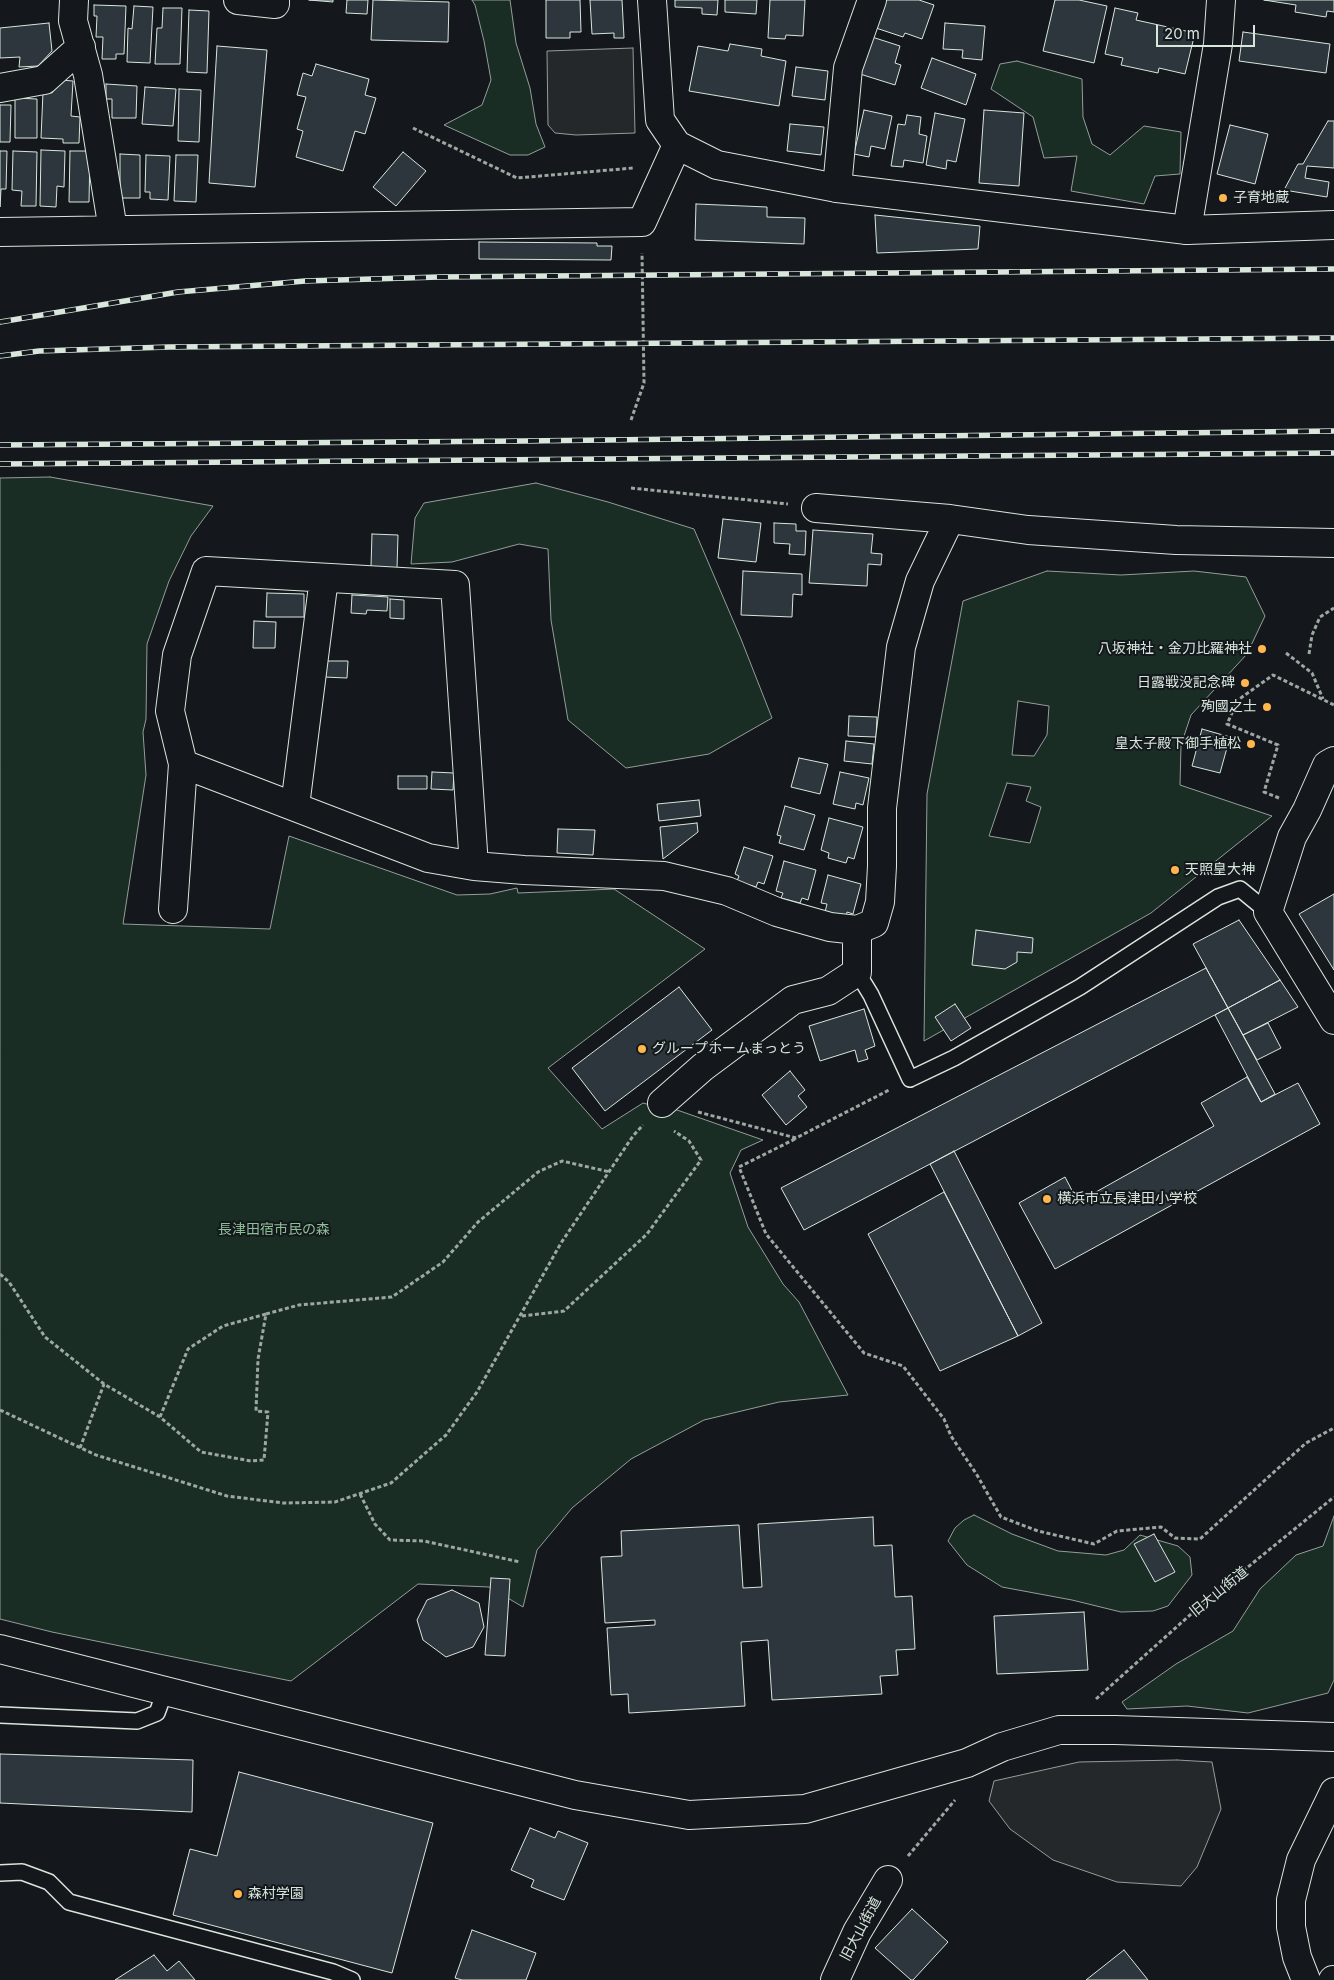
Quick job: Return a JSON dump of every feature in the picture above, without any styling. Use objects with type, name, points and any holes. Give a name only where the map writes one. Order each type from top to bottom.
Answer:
[{"type":"street","points":[[74,0],[73,21],[88,75],[113,230]]},
{"type":"street","points":[[238,0],[275,4],[275,0]]},
{"type":"street","points":[[0,232],[642,222],[673,155],[660,120],[652,0]]},
{"type":"street","points":[[837,188],[848,68],[872,0]]},
{"type":"street","points":[[1187,230],[1218,44],[1221,0]]},
{"type":"street","points":[[0,88],[44,80],[81,47]]},
{"type":"street","points":[[673,155],[837,188],[1187,230],[1334,225]]},
{"type":"street","points":[[816,508],[950,519],[1028,530],[1176,540],[1334,543]]},
{"type":"street","points":[[183,764],[428,858],[474,866],[524,870],[664,876],[727,891],[776,912],[830,927],[857,930],[874,923],[880,902],[882,808],[901,647],[920,581],[950,519]]},
{"type":"street","points":[[173,909],[183,764],[170,712],[177,655],[206,570],[455,585],[474,866]]},
{"type":"street","points":[[295,806],[324,578]]},
{"type":"street","points":[[1334,761],[1327,765],[1307,810],[1292,837],[1268,912],[1334,1020]]},
{"type":"street","points":[[656,1110],[703,1067],[793,1000],[828,991],[857,972],[857,930]]},
{"type":"street","points":[[0,1650],[574,1795],[689,1816],[805,1808],[967,1763],[1002,1746],[1059,1730],[1334,1737]]},
{"type":"street","points":[[1306,1980],[1297,1957],[1291,1928],[1291,1900],[1300,1860],[1334,1792]]},
{"type":"street","name":"旧大山街道","points":[[835,1980],[857,1932],[888,1880]]},
{"type":"lane","points":[[857,972],[871,995],[910,1079],[954,1058],[1080,987],[1218,897],[1240,889],[1268,912]]},
{"type":"lane","points":[[0,1715],[137,1721],[157,1713],[165,1691]]},
{"type":"lane","points":[[0,1873],[22,1872],[49,1882],[69,1902],[352,1980]]},
{"type":"path","points":[[413,128],[517,178],[673,155]]},
{"type":"path","points":[[631,420],[644,382],[642,222]]},
{"type":"path","points":[[631,488],[816,508]]},
{"type":"path","points":[[1309,654],[1312,634],[1320,617],[1334,608]]},
{"type":"path","points":[[1286,654],[1312,672],[1323,699]]},
{"type":"path","points":[[1264,792],[1278,745],[1227,724],[1238,700],[1274,675],[1334,705]]},
{"type":"path","points":[[910,1079],[739,1166],[766,1234],[864,1353],[902,1366],[944,1419],[950,1436],[977,1475],[1001,1517],[1038,1531],[1094,1544],[1117,1531],[1161,1527],[1175,1538],[1200,1539],[1306,1443],[1334,1428]]},
{"type":"path","points":[[656,1110],[796,1138]]},
{"type":"path","points":[[0,1410],[96,1455],[227,1496],[284,1503],[335,1502],[391,1483],[446,1434],[477,1392],[561,1243],[633,1136],[656,1110]]},
{"type":"path","points":[[521,1316],[564,1311],[647,1234],[701,1160],[689,1141],[656,1110]]},
{"type":"path","points":[[160,1417],[188,1349],[223,1326],[299,1305],[392,1297],[443,1262],[478,1222],[538,1172],[562,1161],[610,1172]]},
{"type":"path","points":[[0,1274],[9,1282],[45,1337],[104,1384],[160,1417],[201,1452],[251,1461],[264,1460],[268,1412],[256,1411],[258,1359],[266,1314]]},
{"type":"path","points":[[80,1448],[104,1384]]},
{"type":"path","points":[[360,1494],[375,1524],[390,1540],[424,1541],[520,1562]]},
{"type":"path","name":"旧大山街道","points":[[1107,1690],[1200,1606],[1334,1497]]},
{"type":"path","points":[[888,1880],[964,1790],[967,1763]]},
{"type":"green space","points":[[472,0],[510,0],[516,43],[530,88],[536,124],[545,147],[528,155],[510,155],[444,125],[482,105],[491,80],[484,41]]},
{"type":"green space","points":[[1017,61],[1082,79],[1083,117],[1092,144],[1110,155],[1144,126],[1181,132],[1180,174],[1155,176],[1144,204],[1071,191],[1077,156],[1044,158],[1033,117],[991,89],[1000,64]]},
{"type":"green space","name":"長津田宿市民の森","points":[[50,477],[213,506],[191,536],[169,581],[147,644],[146,719],[143,732],[146,775],[123,924],[270,929],[289,836],[457,895],[490,894],[517,888],[518,893],[614,889],[705,949],[548,1068],[602,1129],[643,1103],[654,1106],[657,1103],[763,1140],[741,1150],[730,1173],[748,1227],[783,1284],[799,1302],[848,1395],[779,1402],[704,1420],[631,1459],[572,1508],[537,1550],[523,1607],[489,1587],[418,1584],[291,1681],[52,1632],[0,1619],[0,478]]},
{"type":"green space","points":[[536,483],[608,502],[694,529],[772,718],[709,754],[626,768],[568,720],[551,620],[548,549],[519,544],[452,562],[411,564],[415,518],[424,503]]},
{"type":"green space","points":[[1047,571],[1121,575],[1194,571],[1246,577],[1265,616],[1247,654],[1191,715],[1181,745],[1180,785],[1272,816],[1151,913],[924,1041],[927,794],[963,601]],"holes":[[[1018,701],[1049,706],[1047,735],[1034,756],[1012,755]],[[1007,783],[1031,787],[1026,801],[1041,807],[1030,843],[989,836]]]},
{"type":"green space","points":[[974,1515],[1012,1534],[1058,1551],[1106,1555],[1124,1550],[1140,1535],[1178,1546],[1190,1557],[1192,1575],[1168,1606],[1153,1611],[1121,1612],[1072,1600],[1002,1587],[967,1565],[948,1541],[955,1528],[964,1520]]},
{"type":"green space","points":[[1334,1516],[1334,1680],[1328,1693],[1248,1713],[1187,1706],[1127,1709],[1122,1702],[1176,1664],[1233,1631],[1260,1589],[1296,1555],[1323,1546]]},
{"type":"shaded area","points":[[633,48],[635,133],[576,135],[555,133],[548,125],[547,51]]},
{"type":"shaded area","points":[[1177,1760],[1212,1762],[1221,1809],[1197,1867],[1181,1886],[1117,1882],[1053,1860],[1010,1829],[989,1801],[994,1781],[1079,1762]]},
{"type":"building","points":[[309,0],[333,0],[333,2]]},
{"type":"building","points":[[347,0],[368,0],[367,14],[346,13]]},
{"type":"building","points":[[373,0],[449,2],[448,42],[371,40]]},
{"type":"building","points":[[546,0],[580,0],[581,32],[570,32],[570,38],[546,38]]},
{"type":"building","points":[[590,0],[622,0],[624,38],[614,38],[614,33],[592,34]]},
{"type":"building","points":[[675,0],[718,0],[717,15],[702,14],[702,8],[675,7]]},
{"type":"building","points":[[725,0],[757,0],[756,14],[725,12]]},
{"type":"building","points":[[770,0],[805,0],[803,36],[786,35],[785,39],[768,38]]},
{"type":"building","points":[[886,0],[919,0],[934,5],[922,39],[905,33],[903,37],[876,28]]},
{"type":"building","points":[[1055,0],[1079,0],[1107,6],[1094,63],[1043,51]]},
{"type":"building","points":[[1264,0],[1334,0],[1334,12],[1327,11],[1326,17],[1295,12],[1296,5]]},
{"type":"building","points":[[94,5],[126,6],[124,54],[116,54],[116,59],[102,59],[103,37],[96,37],[97,16],[94,16]]},
{"type":"building","points":[[134,6],[153,7],[150,63],[127,62],[128,28],[132,29]]},
{"type":"building","points":[[163,8],[182,8],[180,64],[155,64],[157,28],[162,28]]},
{"type":"building","points":[[1115,8],[1138,13],[1136,20],[1195,33],[1185,74],[1159,68],[1158,73],[1121,65],[1123,58],[1105,54]]},
{"type":"building","points":[[189,10],[209,11],[207,73],[187,72]]},
{"type":"building","points":[[49,23],[52,51],[38,66],[19,67],[20,57],[0,58],[0,28]]},
{"type":"building","points":[[945,23],[985,26],[982,60],[962,58],[963,50],[943,49]]},
{"type":"building","points":[[1243,32],[1330,44],[1326,73],[1239,61]]},
{"type":"building","points":[[872,37],[900,46],[895,63],[901,65],[895,85],[860,74]]},
{"type":"building","points":[[730,44],[762,49],[761,56],[786,61],[779,106],[689,91],[698,46],[728,51]]},
{"type":"building","points":[[217,46],[267,50],[255,187],[209,183]]},
{"type":"building","points":[[932,58],[976,74],[966,105],[921,88]]},
{"type":"building","points":[[316,64],[369,79],[365,95],[376,98],[365,134],[355,131],[343,171],[296,157],[303,131],[297,129],[306,97],[297,95],[303,73],[312,76]]},
{"type":"building","points":[[796,67],[828,71],[825,100],[792,96]]},
{"type":"building","points":[[61,80],[73,81],[71,116],[80,117],[79,143],[63,143],[63,139],[41,138],[43,92],[52,93]]},
{"type":"building","points":[[106,84],[137,86],[136,118],[112,118],[112,99],[106,99]]},
{"type":"building","points":[[145,87],[176,89],[173,126],[142,124]]},
{"type":"building","points":[[179,89],[201,90],[199,142],[178,141]]},
{"type":"building","points":[[15,98],[37,99],[37,138],[15,138]]},
{"type":"building","points":[[0,105],[11,105],[10,142],[0,142]]},
{"type":"building","points":[[864,110],[892,116],[885,149],[871,146],[869,157],[854,154]]},
{"type":"building","points":[[984,110],[1024,113],[1019,186],[979,183]]},
{"type":"building","points":[[935,113],[965,119],[956,162],[947,160],[946,169],[926,165]]},
{"type":"building","points":[[907,115],[921,117],[919,134],[927,136],[923,163],[904,160],[903,167],[891,166],[898,124],[905,125]]},
{"type":"building","points":[[1328,121],[1334,121],[1334,168],[1307,166],[1305,178],[1329,182],[1327,197],[1284,190],[1298,164],[1303,164]]},
{"type":"building","points":[[790,124],[824,127],[821,155],[787,151]]},
{"type":"building","points":[[1230,125],[1268,134],[1255,184],[1217,174]]},
{"type":"building","points":[[41,150],[65,151],[64,187],[57,186],[56,207],[40,206]]},
{"type":"building","points":[[0,151],[7,151],[6,189],[1,189],[0,207]]},
{"type":"building","points":[[13,151],[37,152],[36,206],[21,206],[22,191],[12,190]]},
{"type":"building","points":[[70,151],[90,151],[89,202],[69,202]]},
{"type":"building","points":[[403,152],[426,171],[396,206],[373,187]]},
{"type":"building","points":[[120,154],[140,155],[140,198],[120,198]]},
{"type":"building","points":[[146,155],[170,156],[168,200],[150,199],[150,192],[145,192]]},
{"type":"building","points":[[176,155],[198,155],[196,202],[174,201]]},
{"type":"building","points":[[696,204],[767,207],[767,217],[805,218],[804,244],[695,240]]},
{"type":"building","points":[[875,215],[980,226],[978,249],[877,253]]},
{"type":"building","points":[[479,242],[597,243],[597,246],[612,246],[611,260],[479,259]]},
{"type":"building","points":[[723,519],[761,523],[756,562],[718,558]]},
{"type":"building","points":[[774,523],[796,524],[796,531],[806,531],[805,555],[789,554],[790,544],[774,543]]},
{"type":"building","points":[[813,530],[873,534],[871,553],[882,554],[881,565],[868,564],[867,586],[809,583]]},
{"type":"building","points":[[372,534],[398,535],[397,568],[371,567]]},
{"type":"building","points":[[743,571],[802,574],[802,595],[793,594],[792,617],[741,615]]},
{"type":"building","points":[[267,593],[304,594],[304,617],[266,617]]},
{"type":"building","points":[[352,595],[388,597],[387,611],[367,610],[366,614],[351,613]]},
{"type":"building","points":[[390,599],[404,600],[404,619],[390,618]]},
{"type":"building","points":[[254,621],[276,622],[275,648],[253,648]]},
{"type":"building","points":[[325,661],[348,661],[347,678],[324,677]]},
{"type":"building","points":[[849,716],[877,717],[876,737],[848,736]]},
{"type":"building","points":[[1202,729],[1230,737],[1220,773],[1192,766]]},
{"type":"building","points":[[846,741],[874,744],[872,764],[844,761]]},
{"type":"building","points":[[799,758],[828,764],[820,794],[791,787]]},
{"type":"building","points":[[432,772],[454,773],[453,790],[431,789]]},
{"type":"building","points":[[840,772],[869,778],[863,805],[856,803],[855,809],[833,804]]},
{"type":"building","points":[[398,776],[427,776],[427,789],[398,789]]},
{"type":"building","points":[[699,800],[701,816],[659,821],[657,804]]},
{"type":"building","points":[[785,806],[815,815],[804,850],[779,843],[781,836],[777,835]]},
{"type":"building","points":[[829,818],[863,827],[854,859],[848,857],[846,863],[828,858],[829,853],[821,850]]},
{"type":"building","points":[[697,823],[698,832],[663,859],[660,827]]},
{"type":"building","points":[[558,829],[595,830],[593,855],[557,853]]},
{"type":"building","points":[[744,847],[773,856],[764,884],[758,882],[756,887],[737,881],[739,876],[735,874]]},
{"type":"building","points":[[784,861],[816,870],[808,900],[802,898],[800,903],[781,898],[783,893],[776,891]]},
{"type":"building","points":[[828,875],[861,884],[853,914],[847,912],[846,917],[825,912],[827,904],[821,903]]},
{"type":"building","points":[[1334,894],[1334,970],[1299,914]]},
{"type":"building","points":[[1239,920],[1280,980],[1228,1008],[1193,944]]},
{"type":"building","points":[[976,930],[1033,938],[1032,953],[1017,952],[1017,962],[1005,969],[972,965]]},
{"type":"building","points":[[1206,968],[1228,1008],[804,1230],[781,1188]]},
{"type":"building","points":[[1280,980],[1298,1007],[1243,1035],[1228,1008]]},
{"type":"building","name":"グループホームまっとう","points":[[679,987],[712,1030],[605,1111],[572,1068]]},
{"type":"building","points":[[955,1004],[971,1028],[951,1041],[935,1017]]},
{"type":"building","points":[[1228,1008],[1275,1094],[1261,1102],[1215,1015]]},
{"type":"building","points":[[864,1009],[875,1046],[865,1050],[868,1059],[858,1062],[855,1050],[820,1061],[809,1026]]},
{"type":"building","points":[[1268,1023],[1281,1048],[1257,1060],[1243,1035]]},
{"type":"building","points":[[790,1071],[805,1090],[798,1096],[807,1107],[786,1125],[762,1095]]},
{"type":"building","points":[[1247,1077],[1261,1102],[1298,1083],[1320,1124],[1055,1269],[1019,1203],[1065,1177],[1078,1202],[1214,1126],[1201,1103]]},
{"type":"building","points":[[954,1151],[1042,1323],[1018,1336],[930,1164]]},
{"type":"building","points":[[944,1192],[1018,1336],[940,1371],[868,1234]]},
{"type":"building","points":[[873,1517],[874,1546],[892,1545],[895,1597],[912,1596],[915,1649],[896,1650],[898,1675],[880,1676],[882,1694],[772,1700],[768,1640],[741,1642],[745,1706],[629,1713],[628,1694],[611,1695],[607,1628],[655,1625],[655,1620],[605,1623],[601,1557],[622,1556],[621,1531],[739,1525],[743,1588],[762,1587],[758,1524]]},
{"type":"building","points":[[1154,1534],[1175,1572],[1155,1582],[1134,1544]]},
{"type":"building","points":[[491,1578],[510,1579],[505,1656],[485,1655]]},
{"type":"building","points":[[452,1590],[479,1603],[484,1627],[473,1647],[446,1657],[423,1640],[417,1620],[427,1600]]},
{"type":"building","points":[[1084,1612],[1088,1670],[997,1674],[994,1616]]},
{"type":"building","points":[[0,1754],[193,1760],[192,1812],[0,1803]]},
{"type":"building","points":[[239,1772],[433,1823],[392,1973],[173,1915],[190,1849],[217,1856]]},
{"type":"building","points":[[530,1828],[555,1838],[558,1831],[588,1843],[564,1900],[531,1887],[534,1880],[511,1870]]},
{"type":"building","points":[[912,1909],[948,1942],[911,1980],[875,1948]]},
{"type":"building","points":[[472,1930],[536,1953],[526,1980],[462,1980],[455,1978]]},
{"type":"building","points":[[1124,1950],[1148,1980],[1086,1980]]},
{"type":"building","points":[[154,1955],[167,1971],[179,1961],[195,1980],[115,1980]]},
{"type":"railway","points":[[0,322],[178,292],[305,281],[439,277],[1334,269]]},
{"type":"railway","points":[[0,356],[39,351],[169,347],[1334,338]]},
{"type":"railway","points":[[0,445],[525,441],[1334,431]]},
{"type":"railway","points":[[0,464],[1334,453]]},
{"type":"place","name":"子育地蔵","points":[[1223,198]]},
{"type":"place","name":"八坂神社・金刀比羅神社","points":[[1262,649]]},
{"type":"place","name":"日露戦没記念碑","points":[[1245,683]]},
{"type":"place","name":"殉國之士","points":[[1267,707]]},
{"type":"place","name":"皇太子殿下御手植松","points":[[1251,744]]},
{"type":"place","name":"天照皇大神","points":[[1175,870]]},
{"type":"place","name":"グループホームまっとう","points":[[642,1049]]},
{"type":"place","name":"横浜市立長津田小学校","points":[[1047,1199]]},
{"type":"place","name":"森村学園","points":[[238,1894]]}]
